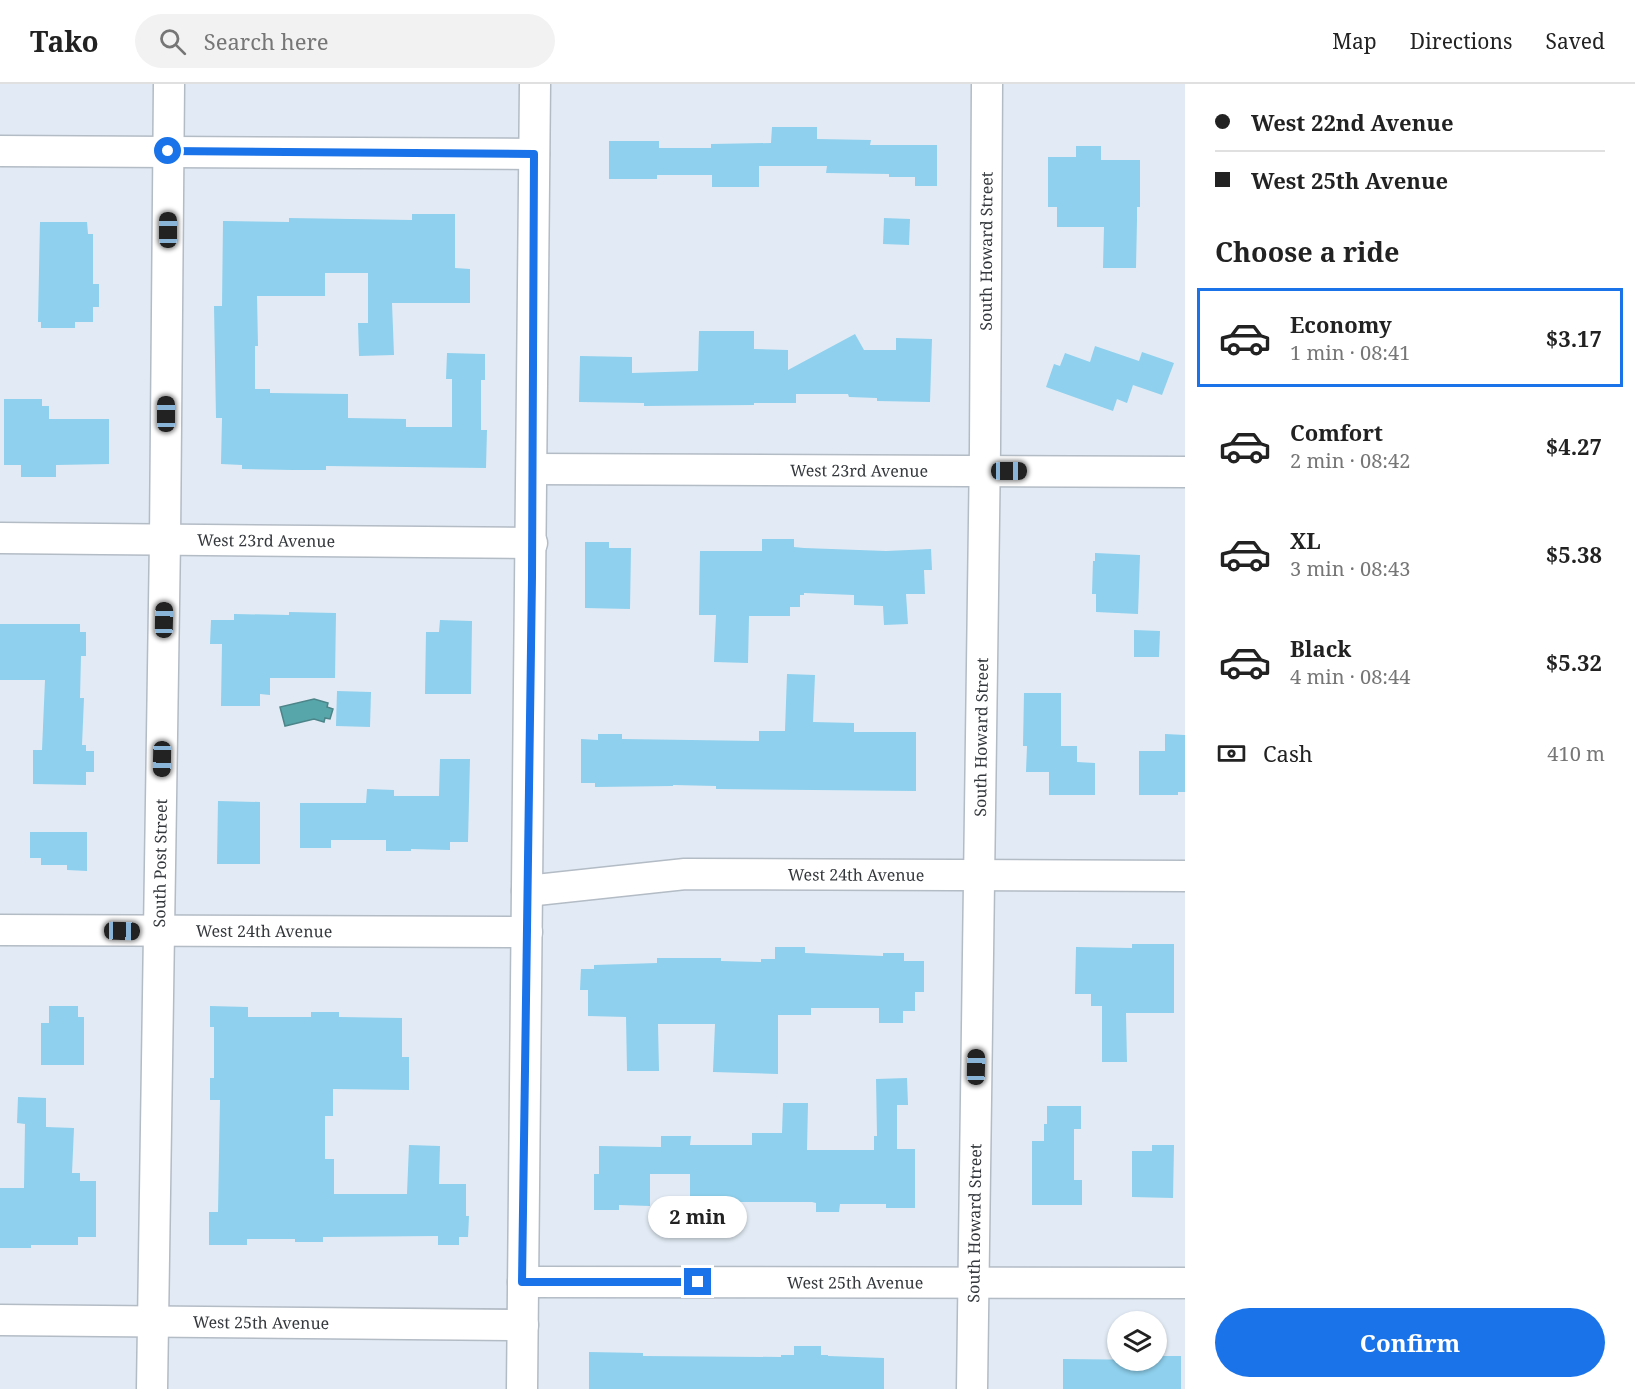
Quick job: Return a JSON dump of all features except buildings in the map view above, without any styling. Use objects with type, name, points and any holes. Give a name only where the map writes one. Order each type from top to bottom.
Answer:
[{"type":"street","name":"South Post Street","points":[[152,1389],[165,539],[169,84]]},
{"type":"street","points":[[522,1389],[535,84]]},
{"type":"street","name":"South Howard Street","points":[[972,1389],[985,471],[987,84]]},
{"type":"street","points":[[0,151],[534,154]]},
{"type":"street","name":"West 23rd Avenue","points":[[532,468],[1185,472]]},
{"type":"street","name":"West 23rd Avenue","points":[[0,538],[532,543]]},
{"type":"street","name":"West 24th Avenue","points":[[527,891],[685,874],[1185,876]]},
{"type":"street","name":"West 24th Avenue","points":[[0,930],[527,932]]},
{"type":"street","name":"West 25th Avenue","points":[[522,1282],[1185,1283]]},
{"type":"street","name":"West 25th Avenue","points":[[0,1320],[522,1325]]},
{"type":"water","points":[[314,699],[328,703],[327,707],[333,709],[330,719],[325,718],[324,722],[314,719],[285,726],[280,707]]},
{"type":"route","points":[[168,151],[534,154],[532,577],[522,1282],[698,1282]]}]
